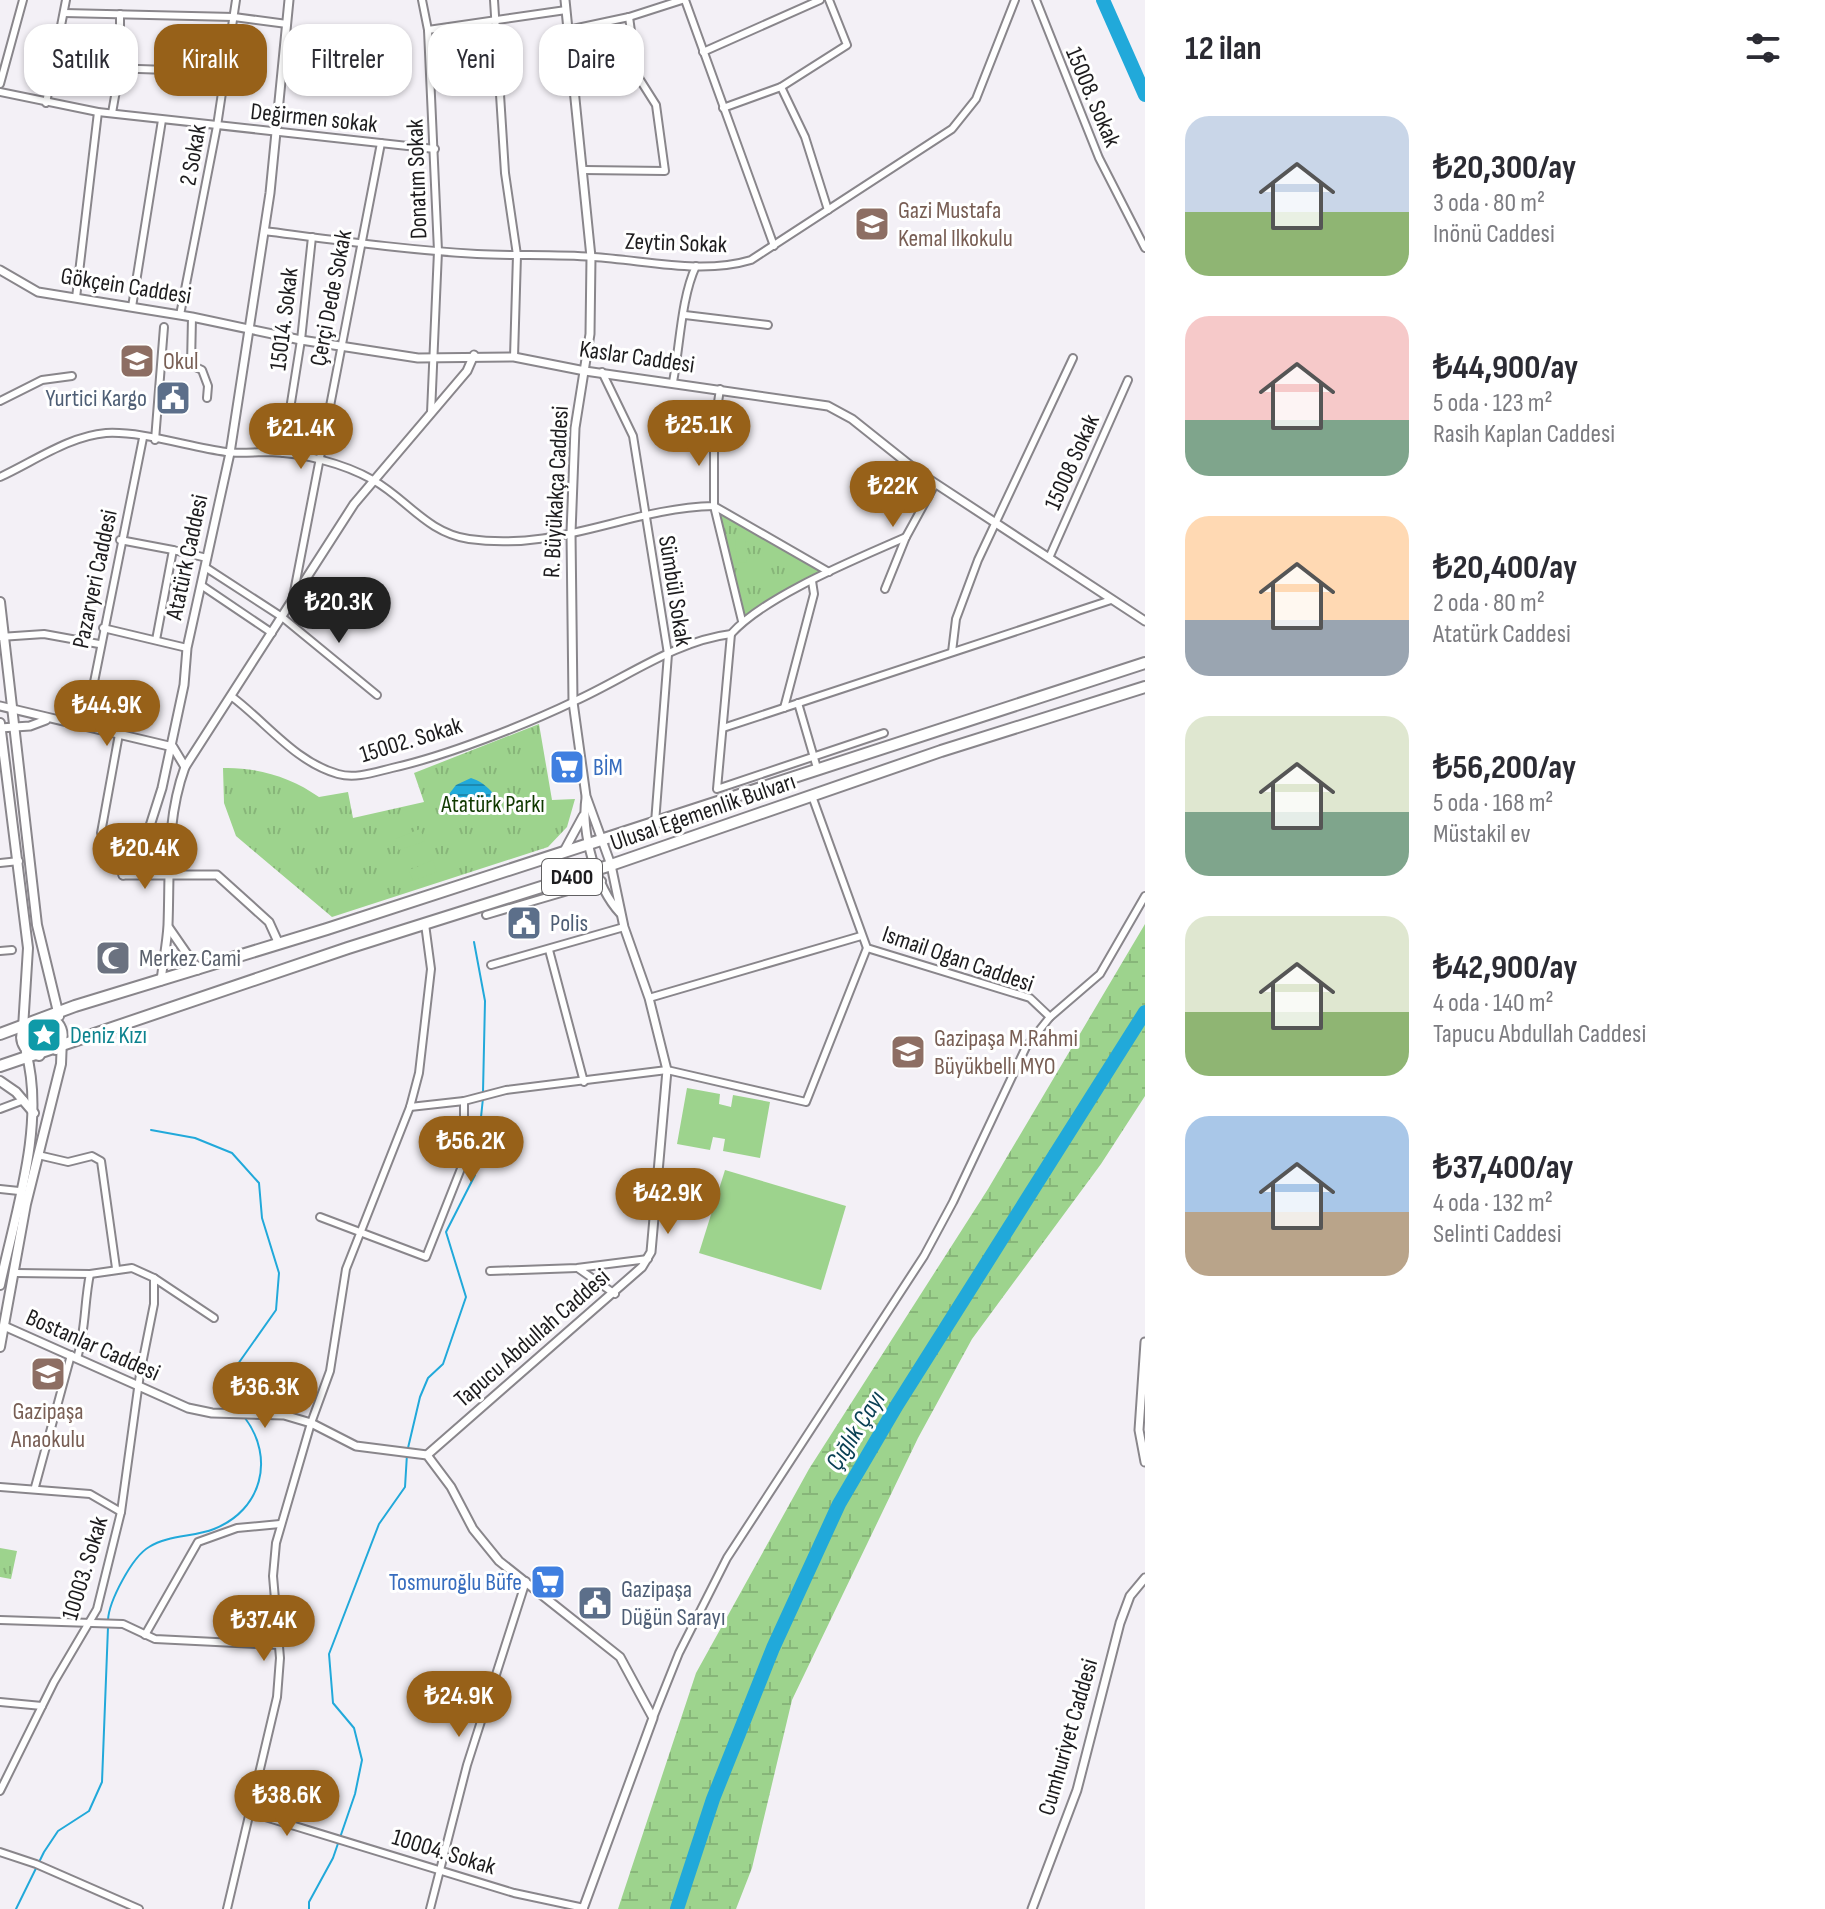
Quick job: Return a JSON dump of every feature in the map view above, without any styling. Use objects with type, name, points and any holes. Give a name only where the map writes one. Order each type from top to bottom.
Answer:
[{"type":"highway","name":"Ulusal Egemenlik Bulvarı","points":[[0,1034],[58,1011],[161,982],[1145,663]]},
{"type":"highway","name":"Ulusal Egemenlik Bulvarı","points":[[0,1066],[611,865],[941,751],[1145,687]]},
{"type":"highway","points":[[42,1018],[53,1020],[62,1032],[59,1045],[50,1052]]},
{"type":"highway","points":[[25,1026],[30,1054]]},
{"type":"main road","points":[[0,602],[37,925],[62,1032],[62,1047],[0,1347]]},
{"type":"main road","points":[[0,726],[28,948],[25,1026]]},
{"type":"main road","points":[[0,1285],[34,1113],[30,1054]]},
{"type":"main road","points":[[0,1081],[24,1100],[34,1113]]},
{"type":"street","points":[[0,84],[23,0]]},
{"type":"street","points":[[62,24],[66,0]]},
{"type":"street","name":"2 Sokak","points":[[233,24],[236,0]]},
{"type":"street","name":"Atatürk Caddesi","points":[[287,24],[289,0]]},
{"type":"street","name":"Donatım Sokak","points":[[422,0],[428,30]]},
{"type":"street","points":[[494,0],[505,173],[517,255],[514,357]]},
{"type":"street","name":"R. Büyükakça Caddesi","points":[[565,0],[567,24]]},
{"type":"street","points":[[596,24],[683,0],[774,246]]},
{"type":"street","points":[[703,52],[820,0]]},
{"type":"street","points":[[723,108],[781,87],[847,45],[829,0]]},
{"type":"street","name":"Zeytin Sokak","points":[[264,231],[438,251],[591,257],[696,266],[739,264],[774,246],[952,129],[976,99],[1015,0]]},
{"type":"street","name":"15008. Sokak","points":[[1036,0],[1093,144],[1145,248]]},
{"type":"street","points":[[468,24],[566,10]]},
{"type":"street","points":[[64,13],[234,17],[287,24]]},
{"type":"street","points":[[120,14],[120,24]]},
{"type":"street","points":[[584,170],[665,171],[656,105],[637,75],[629,17]]},
{"type":"street","name":"Atatürk Caddesi","points":[[167,876],[123,875],[142,851],[173,747],[187,648],[230,453],[250,329],[283,60]]},
{"type":"street","points":[[781,87],[805,137],[828,210]]},
{"type":"street","name":"Değirmen sokak","points":[[0,92],[98,112],[435,149]]},
{"type":"street","points":[[46,103],[47,96]]},
{"type":"street","points":[[112,113],[115,96]]},
{"type":"street","name":"2 Sokak","points":[[180,315],[221,96]]},
{"type":"street","name":"Donatım Sokak","points":[[431,413],[438,251],[432,96]]},
{"type":"street","name":"R. Büyükakça Caddesi","points":[[576,96],[591,257],[590,334],[575,428],[571,536],[573,702],[586,796],[584,814],[589,844],[598,869]]},
{"type":"street","points":[[76,298],[98,112]]},
{"type":"street","points":[[132,307],[162,120]]},
{"type":"street","name":"Çerçi Dede Sokak","points":[[293,600],[321,460],[339,345],[381,143]]},
{"type":"street","name":"15014. Sokak","points":[[283,453],[301,340],[312,237]]},
{"type":"street","points":[[673,382],[685,315],[686,289],[696,266]]},
{"type":"street","name":"Gökçein Caddesi","points":[[0,270],[38,292],[250,329]]},
{"type":"street","points":[[685,315],[768,325]]},
{"type":"street","points":[[192,317],[191,365],[202,370],[208,386],[207,398]]},
{"type":"street","points":[[155,440],[164,327]]},
{"type":"street","name":"Kaslar Caddesi","points":[[250,329],[301,340],[435,358],[474,355],[514,357],[585,371],[828,406],[852,419],[935,484],[1145,621]]},
{"type":"street","points":[[161,982],[168,926],[167,876],[173,807],[185,767],[373,480],[467,371],[474,355]]},
{"type":"street","points":[[952,652],[953,632],[961,601],[1073,358]]},
{"type":"street","name":"Sümbül Sokak","points":[[602,372],[633,436],[668,654],[655,823]]},
{"type":"street","points":[[0,401],[42,380],[72,376]]},
{"type":"street","name":"15008 Sokak","points":[[1049,558],[1128,380]]},
{"type":"street","points":[[720,389],[714,429],[714,506],[742,621]]},
{"type":"street","points":[[0,477],[62,445],[106,433],[230,453],[283,453],[321,460],[373,480],[423,520],[450,534],[484,540],[571,536],[679,507],[714,506],[829,572]]},
{"type":"street","name":"Pazaryeri Caddesi","points":[[85,727],[99,644],[143,438]]},
{"type":"street","points":[[885,589],[906,537],[935,484]]},
{"type":"street","points":[[884,733],[717,789],[731,634],[742,621],[812,581],[906,537]]},
{"type":"street","points":[[120,540],[207,558]]},
{"type":"street","points":[[156,640],[173,550]]},
{"type":"street","points":[[205,567],[282,617],[377,695]]},
{"type":"street","points":[[784,708],[814,594],[812,581]]},
{"type":"street","points":[[201,585],[272,633]]},
{"type":"street","points":[[723,728],[1111,600]]},
{"type":"street","points":[[103,628],[187,648]]},
{"type":"street","points":[[2,637],[44,634],[99,644]]},
{"type":"street","name":"15002. Sokak","points":[[231,696],[262,721],[279,740],[327,770],[354,776],[414,763],[573,702],[704,637],[731,634]]},
{"type":"street","points":[[798,703],[817,768]]},
{"type":"street","points":[[0,706],[173,747],[185,767]]},
{"type":"street","points":[[0,726],[14,728],[48,719]]},
{"type":"street","points":[[101,833],[119,734]]},
{"type":"street","name":"R. Büyükakça Caddesi","points":[[586,796],[611,865]]},
{"type":"street","name":"Ismail Ogan Caddesi","points":[[812,796],[867,948],[1030,998],[1050,1017]]},
{"type":"street","points":[[564,852],[584,814]]},
{"type":"street","points":[[0,863],[19,861]]},
{"type":"street","points":[[490,1271],[577,1268],[648,1259],[667,1070],[649,998],[624,927],[611,865]]},
{"type":"street","points":[[598,869],[611,903],[621,914]]},
{"type":"street","points":[[167,876],[217,875],[269,922],[279,944]]},
{"type":"street","points":[[486,915],[602,881]]},
{"type":"street","points":[[585,1909],[653,1718],[685,1640],[727,1558],[924,1256],[1026,1047],[1050,1017],[1100,974],[1145,896]]},
{"type":"street","points":[[227,1909],[277,1697],[279,1645],[273,1576],[280,1524],[330,1371],[346,1269],[410,1107],[426,1031],[431,969],[425,924]]},
{"type":"street","points":[[168,926],[178,946],[198,970]]},
{"type":"street","points":[[491,965],[624,927]]},
{"type":"street","points":[[649,998],[861,936]]},
{"type":"street","points":[[410,1107],[464,1101],[502,1091],[667,1070],[806,1102],[867,948]]},
{"type":"street","points":[[0,951],[12,950]]},
{"type":"street","points":[[549,950],[584,1082]]},
{"type":"street","points":[[0,1109],[24,1100]]},
{"type":"street","points":[[320,1217],[426,1257],[464,1161],[464,1101]]},
{"type":"street","points":[[38,1155],[68,1162],[92,1156],[101,1161],[116,1268]]},
{"type":"street","points":[[0,1189],[19,1191]]},
{"type":"street","name":"Tapucu Abdullah Caddesi","points":[[427,1455],[615,1294],[648,1259]]},
{"type":"street","points":[[16,1273],[90,1274],[132,1268],[154,1278],[214,1318]]},
{"type":"street","points":[[577,1268],[615,1294]]},
{"type":"street","points":[[35,1487],[74,1357],[84,1336],[84,1302],[90,1274]]},
{"type":"street","name":"10003. Sokak","points":[[0,1791],[42,1706],[92,1622],[121,1512],[154,1304],[154,1278]]},
{"type":"street","points":[[0,1285],[12,1288]]},
{"type":"street","name":"Bostanlar Caddesi","points":[[4,1326],[139,1385],[159,1397],[212,1413],[284,1415],[311,1423],[356,1446],[427,1455]]},
{"type":"street","points":[[1145,1342],[1139,1448],[1145,1462]]},
{"type":"street","points":[[427,1455],[451,1487],[473,1529],[499,1561],[620,1657],[653,1718]]},
{"type":"street","points":[[0,1487],[35,1487],[90,1494],[121,1512]]},
{"type":"street","points":[[145,1635],[198,1542],[237,1528],[280,1524]]},
{"type":"street","name":"Cumhuriyet Caddesi","points":[[1032,1909],[1077,1790],[1120,1623],[1130,1596],[1145,1578]]},
{"type":"street","points":[[430,1909],[467,1765],[526,1581]]},
{"type":"street","points":[[0,1620],[123,1624],[155,1639],[279,1645]]},
{"type":"street","points":[[0,1702],[42,1706]]},
{"type":"street","name":"10004. Sokak","points":[[249,1812],[440,1871],[585,1909]]},
{"type":"street","points":[[0,1852],[39,1865],[127,1907],[139,1909]]},
{"type":"green space","points":[[714,506],[829,572],[742,621]]},
{"type":"green space","points":[[745,539],[747,562],[737,563],[735,540]]},
{"type":"green space","name":"Atatürk Parkı","points":[[539,724],[552,800],[575,799],[567,827],[548,847],[332,917],[236,836],[224,803],[223,768],[248,769],[273,775],[319,797],[348,792],[353,818],[424,802],[414,773]]},
{"type":"green space","points":[[420,829],[425,841],[399,850],[395,839]]},
{"type":"green space","points":[[433,860],[437,872],[413,881],[409,870]]},
{"type":"green space","points":[[1145,924],[1145,1096],[1101,1164],[972,1339],[918,1438],[792,1700],[752,1868],[736,1909],[618,1909],[696,1673],[809,1469],[988,1189]]},
{"type":"green space","points":[[687,1088],[720,1094],[719,1104],[731,1107],[733,1095],[770,1102],[760,1158],[723,1151],[725,1139],[713,1137],[710,1150],[677,1144]]},
{"type":"green space","points":[[725,1170],[846,1206],[821,1290],[699,1253]]},
{"type":"green space","points":[[0,1548],[17,1551],[11,1579],[0,1577]]},
{"type":"water","points":[[471,778],[495,795],[503,810],[500,814],[483,805],[464,815],[450,810],[446,798],[456,785]]},
{"type":"waterway","name":"Çığlık Çayı","points":[[1103,0],[1145,95]]},
{"type":"waterway","points":[[474,942],[485,1001],[483,1092]]},
{"type":"waterway","name":"Çığlık Çayı","points":[[677,1909],[713,1799],[773,1648],[839,1504],[897,1405],[1145,1012]]},
{"type":"waterway","points":[[408,1448],[420,1397],[428,1378],[443,1364],[466,1297],[446,1232],[475,1175],[483,1098]]},
{"type":"waterway","points":[[151,1130],[195,1138],[232,1153],[259,1183],[262,1218],[279,1273],[276,1310],[221,1388],[238,1410]]},
{"type":"waterway","points":[[108,1620],[122,1580],[142,1552],[164,1540],[214,1529],[230,1520],[253,1496],[259,1481],[260,1450],[245,1418]]},
{"type":"waterway","points":[[309,1909],[309,1902],[333,1858],[355,1794],[362,1760],[354,1728],[333,1703],[329,1654],[379,1524],[405,1487],[407,1454]]},
{"type":"waterway","points":[[16,1909],[58,1831],[89,1811],[102,1782],[108,1627]]},
{"type":"place","name":"Gazi Mustafa Kemal Ilkokulu","points":[[872,224]]},
{"type":"place","name":"Okul","points":[[137,361]]},
{"type":"place","name":"Yurtici Kargo","points":[[173,398]]},
{"type":"place","name":"BİM","points":[[567,767]]},
{"type":"place","name":"Polis","points":[[524,923]]},
{"type":"place","name":"Merkez Cami","points":[[113,958]]},
{"type":"place","name":"Deniz Kızı","points":[[44,1035]]},
{"type":"place","name":"Gazipaşa M.Rahmi Büyükbellı MYO","points":[[908,1052]]},
{"type":"place","name":"Gazipaşa Anaokulu","points":[[48,1374]]},
{"type":"place","name":"Tosmuroğlu Büfe","points":[[548,1582]]},
{"type":"place","name":"Gazipaşa Düğün Sarayı","points":[[595,1603]]}]
